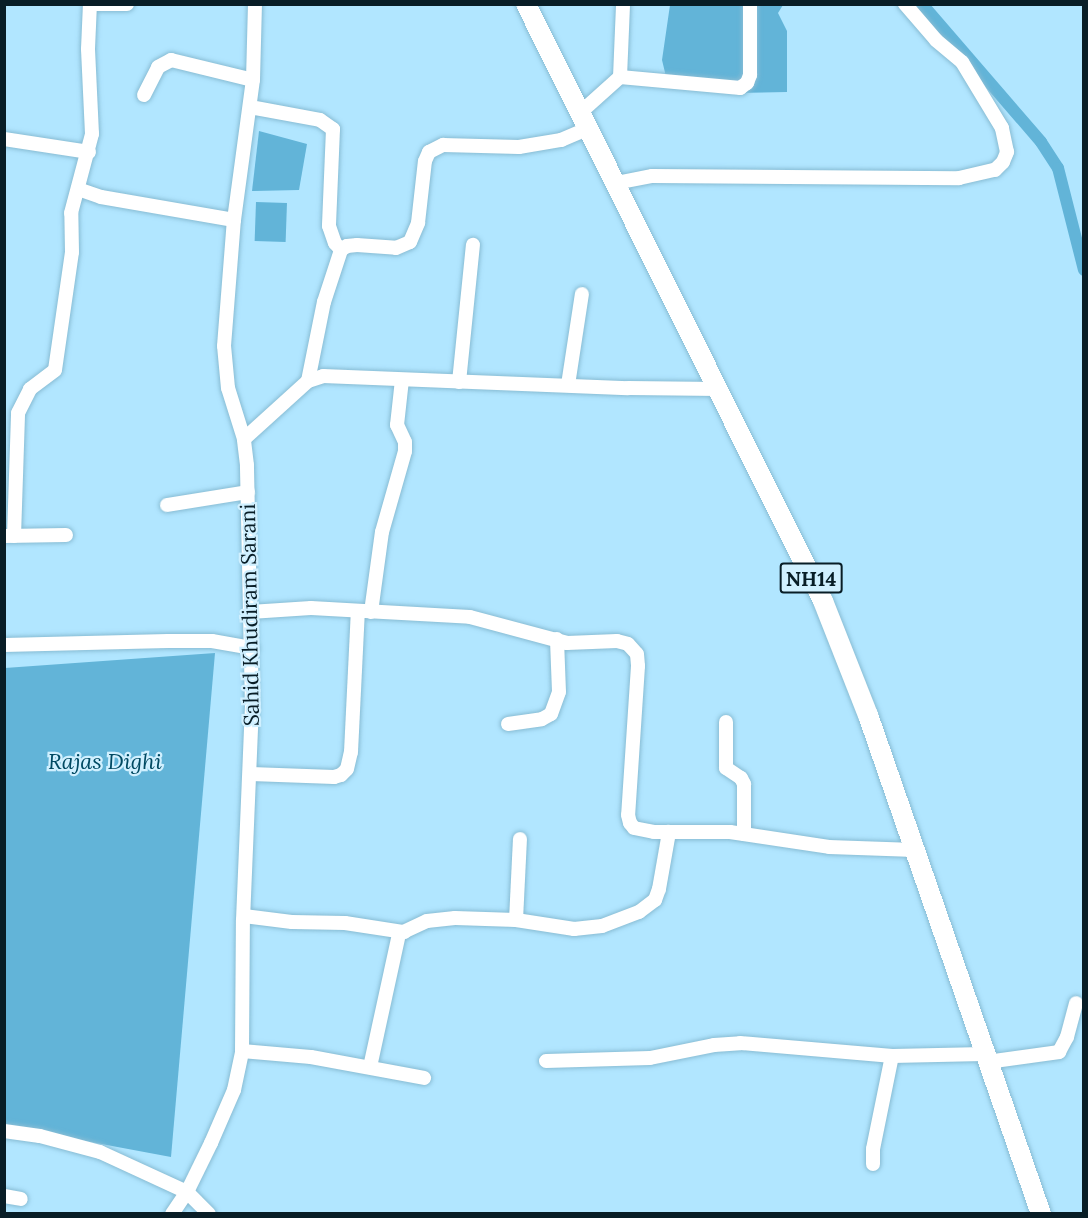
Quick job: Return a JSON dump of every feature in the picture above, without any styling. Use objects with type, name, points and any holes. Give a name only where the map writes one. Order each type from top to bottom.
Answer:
[{"type":"highway","name":"NH14","points":[[526,4],[719,389],[827,611],[868,715],[985,1058],[1040,1211]]},
{"type":"street","points":[[66,535],[9,536],[18,413],[30,389],[55,370],[72,252],[71,213],[88,152],[93,112],[88,49],[90,4]]},
{"type":"street","points":[[94,4],[127,4]]},
{"type":"street","name":"Sahid Khudiram Sarani","points":[[172,1214],[187,1192],[234,1090],[242,1051],[244,916],[251,774],[252,648],[248,492],[244,439],[228,388],[224,346],[234,220],[253,80],[255,4]]},
{"type":"street","points":[[308,381],[324,302],[341,250],[357,245],[396,248],[410,242],[418,223],[425,161],[429,152],[435,148],[443,145],[519,147],[575,136],[620,77],[623,4]]},
{"type":"street","points":[[620,77],[740,88],[747,83],[750,75],[750,4]]},
{"type":"street","points":[[616,183],[658,176],[959,178],[996,170],[1003,162],[1006,152],[1002,128],[962,62],[936,40],[905,4]]},
{"type":"street","points":[[144,95],[159,67],[171,60],[253,80]]},
{"type":"street","points":[[250,107],[320,120],[333,129],[329,226],[334,243],[341,250]]},
{"type":"street","points":[[4,139],[88,152]]},
{"type":"street","points":[[78,189],[101,198],[234,220]]},
{"type":"street","points":[[459,382],[472,245]]},
{"type":"street","points":[[568,386],[582,294]]},
{"type":"street","points":[[244,439],[308,381],[323,376],[568,386],[719,389]]},
{"type":"street","points":[[251,774],[334,777],[348,769],[364,611],[390,495],[405,451],[405,442],[397,425],[402,380]]},
{"type":"street","points":[[167,505],[248,492]]},
{"type":"street","points":[[250,612],[311,608],[471,617],[576,643],[617,641],[634,648],[638,666],[630,823],[641,831],[744,834],[822,846],[915,850]]},
{"type":"street","points":[[508,724],[542,719],[551,714],[559,692],[557,639]]},
{"type":"street","points":[[4,645],[212,641],[252,648]]},
{"type":"street","points":[[726,722],[726,768],[741,778],[744,784],[744,834]]},
{"type":"street","points":[[370,1067],[399,934],[435,919],[516,920],[588,929],[602,926],[639,912],[650,905],[659,889],[669,832]]},
{"type":"street","points":[[516,920],[520,839]]},
{"type":"street","points":[[244,916],[292,922],[345,923],[404,932]]},
{"type":"street","points":[[546,1061],[650,1058],[714,1045],[740,1043],[892,1056],[985,1058],[1059,1052],[1063,1047],[1076,1003]]},
{"type":"street","points":[[242,1051],[311,1057],[424,1078]]},
{"type":"street","points":[[873,1164],[873,1149],[892,1056]]},
{"type":"street","points":[[4,1131],[40,1136],[100,1152],[187,1192],[209,1214]]},
{"type":"street","points":[[4,1196],[21,1199]]},
{"type":"water","points":[[670,5],[783,5],[778,13],[787,31],[787,92],[731,93],[668,85],[662,60]]},
{"type":"water","points":[[259,131],[307,144],[299,190],[252,191]]},
{"type":"water","points":[[256,202],[287,203],[286,242],[255,241]]},
{"type":"water","name":"Rajas Dighi","points":[[215,653],[171,1157],[5,1126],[5,668]]},
{"type":"waterway","points":[[922,4],[1041,142],[1058,168],[1084,270]]}]
